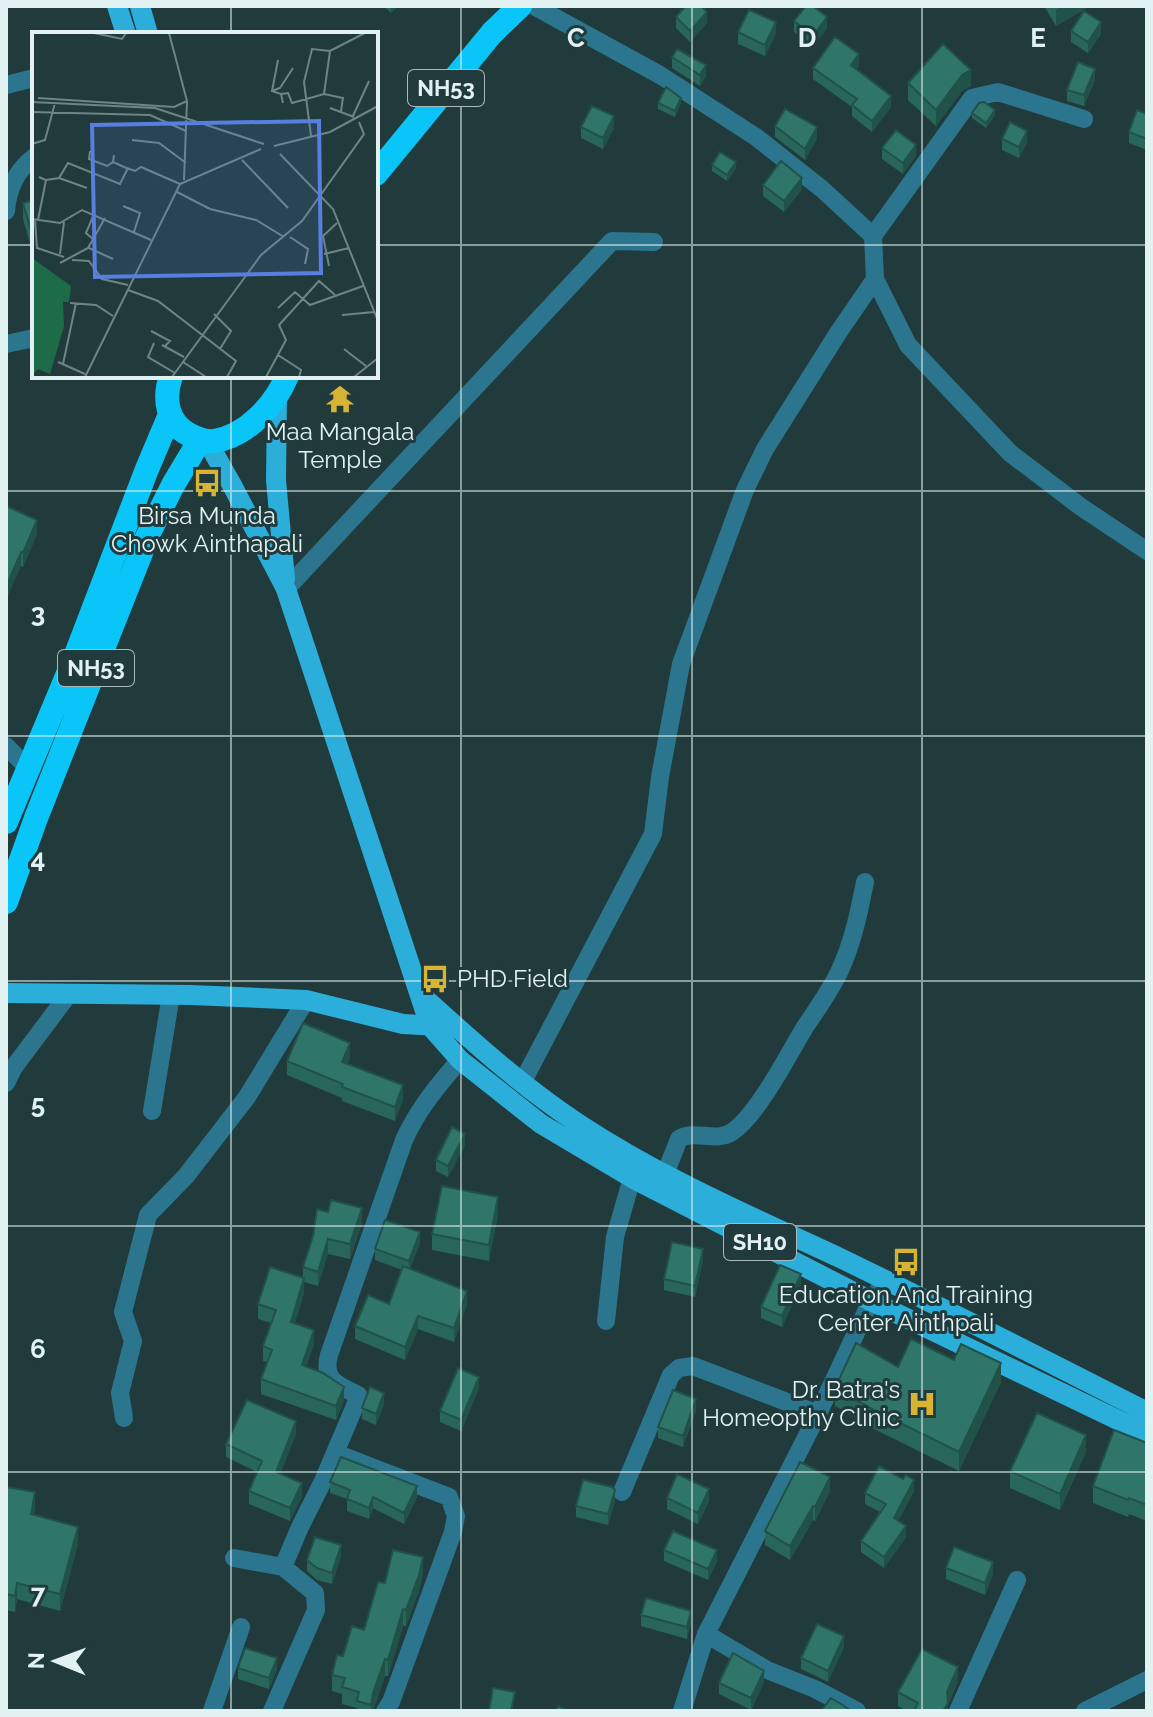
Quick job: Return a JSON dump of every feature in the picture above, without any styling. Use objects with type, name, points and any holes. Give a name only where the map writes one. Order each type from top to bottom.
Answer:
[{"type":"highway","name":"NH53","points":[[378,172],[492,33],[520,6]]},
{"type":"highway","name":"NH53","points":[[6,822],[75,657],[169,417],[166,396],[170,378]]},
{"type":"highway","points":[[169,417],[183,432],[214,441],[233,435],[264,412],[282,386]]},
{"type":"highway","name":"NH53","points":[[6,902],[148,535],[173,485],[204,440]]},
{"type":"main road","points":[[117,6],[125,32]]},
{"type":"main road","points":[[140,6],[147,32]]},
{"type":"main road","name":"SH10","points":[[282,386],[276,480],[286,589]]},
{"type":"main road","name":"SH10","points":[[204,440],[233,487],[286,589],[430,1026],[460,1060],[541,1124],[632,1178],[871,1301],[1147,1434]]},
{"type":"main road","points":[[6,993],[306,1000],[403,1024],[456,1026]]},
{"type":"main road","name":"SH10","points":[[420,994],[522,1083],[577,1123],[637,1160],[1147,1412]]},
{"type":"street","points":[[534,6],[660,75],[756,137],[822,189],[873,236]]},
{"type":"street","points":[[6,85],[32,78]]},
{"type":"street","points":[[1084,119],[998,92],[972,98],[873,236],[875,279],[908,345],[1010,453],[1081,507],[1147,551]]},
{"type":"street","points":[[6,211],[10,186],[18,170],[32,159]]},
{"type":"street","points":[[286,589],[612,241],[654,242]]},
{"type":"street","points":[[522,1083],[653,834],[681,664],[745,490],[765,449],[875,279]]},
{"type":"street","points":[[6,344],[32,338]]},
{"type":"street","points":[[6,746],[29,769]]},
{"type":"street","points":[[665,1174],[683,1136],[728,1135],[751,1114],[839,972],[857,925],[865,882]]},
{"type":"street","points":[[6,1083],[14,1067],[68,995]]},
{"type":"street","points":[[152,1111],[171,995]]},
{"type":"street","points":[[124,1418],[120,1393],[133,1341],[123,1312],[148,1215],[186,1176],[247,1097],[306,1000]]},
{"type":"street","points":[[283,1567],[357,1401],[358,1395],[333,1381],[326,1366],[329,1355],[408,1131],[431,1093],[460,1060]]},
{"type":"street","points":[[606,1321],[615,1237],[632,1178]]},
{"type":"street","points":[[682,1711],[706,1634],[818,1414],[871,1301],[885,1281]]},
{"type":"street","points":[[622,1492],[671,1375],[679,1368],[693,1366],[818,1414]]},
{"type":"street","points":[[335,1453],[449,1497],[456,1516],[417,1634],[385,1711]]},
{"type":"street","points":[[234,1558],[283,1567],[315,1593],[316,1610],[272,1711]]},
{"type":"street","points":[[958,1711],[1017,1580]]},
{"type":"street","points":[[212,1711],[241,1627]]},
{"type":"street","points":[[706,1634],[767,1670],[815,1689],[857,1711]]},
{"type":"street","points":[[1085,1711],[1147,1680]]},
{"type":"building","points":[[686,6],[701,6],[707,12],[690,31],[676,17]]},
{"type":"building","points":[[806,6],[813,6],[827,17],[813,36],[794,21]]},
{"type":"building","points":[[749,10],[776,22],[765,45],[738,32]]},
{"type":"building","points":[[1084,11],[1101,22],[1088,42],[1071,31]]},
{"type":"building","points":[[835,37],[859,54],[851,65],[891,96],[872,121],[852,105],[857,99],[813,68]]},
{"type":"building","points":[[943,44],[971,70],[962,75],[936,110],[908,83]]},
{"type":"building","points":[[677,49],[706,65],[700,75],[672,57]]},
{"type":"building","points":[[1078,62],[1095,69],[1084,95],[1067,90]]},
{"type":"building","points":[[666,87],[681,98],[675,111],[658,103]]},
{"type":"building","points":[[984,102],[995,110],[986,123],[972,113],[979,103]]},
{"type":"building","points":[[592,106],[614,116],[603,138],[581,127]]},
{"type":"building","points":[[785,109],[817,127],[805,149],[775,126]]},
{"type":"building","points":[[1137,110],[1147,114],[1147,139],[1129,132]]},
{"type":"building","points":[[1010,122],[1027,131],[1019,147],[1002,139]]},
{"type":"building","points":[[896,130],[916,145],[903,163],[882,148]]},
{"type":"building","points":[[720,152],[736,162],[727,175],[712,165]]},
{"type":"building","points":[[781,161],[802,178],[784,201],[763,185]]},
{"type":"building","points":[[32,201],[32,233],[23,203]]},
{"type":"building","points":[[6,506],[37,520],[6,587]]},
{"type":"building","points":[[303,1023],[350,1043],[342,1062],[403,1085],[395,1107],[287,1061]]},
{"type":"building","points":[[452,1127],[465,1134],[448,1166],[436,1160]]},
{"type":"building","points":[[442,1186],[498,1197],[489,1245],[432,1234]]},
{"type":"building","points":[[331,1200],[362,1208],[350,1244],[328,1239],[318,1272],[303,1267],[313,1236],[317,1209],[328,1212]]},
{"type":"building","points":[[385,1220],[420,1232],[409,1261],[375,1249]]},
{"type":"building","points":[[672,1242],[703,1249],[695,1286],[664,1279]]},
{"type":"building","points":[[780,1265],[801,1274],[782,1316],[761,1307]]},
{"type":"building","points":[[403,1266],[467,1291],[454,1328],[418,1316],[405,1347],[355,1326],[368,1295],[389,1304]]},
{"type":"building","points":[[270,1267],[304,1278],[291,1322],[314,1330],[302,1365],[323,1373],[344,1387],[336,1406],[261,1379],[272,1350],[263,1346],[276,1310],[258,1304]]},
{"type":"building","points":[[911,1339],[954,1360],[961,1344],[1001,1363],[959,1452],[835,1388],[856,1343],[898,1367]]},
{"type":"building","points":[[458,1368],[479,1377],[461,1420],[440,1411]]},
{"type":"building","points":[[370,1387],[384,1393],[376,1414],[362,1408]]},
{"type":"building","points":[[673,1390],[696,1399],[683,1436],[658,1427]]},
{"type":"building","points":[[247,1400],[296,1421],[276,1472],[302,1483],[290,1508],[249,1491],[262,1461],[226,1444]]},
{"type":"building","points":[[1037,1413],[1086,1435],[1060,1494],[1010,1471]]},
{"type":"building","points":[[1114,1430],[1147,1443],[1147,1505],[1093,1486]]},
{"type":"building","points":[[341,1457],[417,1486],[404,1513],[373,1497],[369,1508],[347,1499],[350,1490],[330,1482]]},
{"type":"building","points":[[800,1462],[830,1477],[790,1546],[765,1531]]},
{"type":"building","points":[[879,1466],[903,1479],[906,1475],[914,1480],[894,1518],[906,1526],[884,1557],[861,1541],[886,1504],[865,1493]]},
{"type":"building","points":[[677,1474],[709,1489],[698,1513],[667,1498]]},
{"type":"building","points":[[583,1480],[615,1490],[608,1514],[576,1506]]},
{"type":"building","points":[[6,1487],[35,1492],[31,1514],[78,1527],[60,1594],[17,1583],[15,1596],[6,1594]]},
{"type":"building","points":[[673,1531],[717,1550],[708,1569],[664,1550]]},
{"type":"building","points":[[315,1537],[341,1545],[332,1573],[317,1568],[307,1560]]},
{"type":"building","points":[[954,1547],[993,1562],[985,1583],[946,1568]]},
{"type":"building","points":[[393,1550],[423,1557],[371,1705],[357,1701],[359,1692],[342,1687],[345,1678],[332,1675],[337,1655],[343,1656],[352,1626],[364,1630],[378,1582],[385,1583]]},
{"type":"building","points":[[646,1598],[691,1611],[687,1627],[641,1615]]},
{"type":"building","points":[[817,1624],[844,1636],[828,1671],[801,1658]]},
{"type":"building","points":[[245,1648],[277,1658],[269,1678],[238,1668]]},
{"type":"building","points":[[922,1649],[958,1667],[943,1711],[914,1711],[918,1703],[898,1692]]},
{"type":"building","points":[[733,1653],[764,1671],[751,1698],[719,1683]]},
{"type":"building","points":[[493,1688],[515,1692],[511,1711],[489,1711]]},
{"type":"building","points":[[831,1698],[852,1711],[821,1711]]},
{"type":"place","name":"Maa Mangala Temple","points":[[340,399]]},
{"type":"place","name":"Birsa Munda Chowk Ainthapali","points":[[207,483]]},
{"type":"place","name":"PHD Field","points":[[435,979]]},
{"type":"place","name":"Education And Training Center Ainthpali","points":[[906,1262]]},
{"type":"place","name":"Dr. Batra's Homeopthy Clinic","points":[[922,1404]]}]
